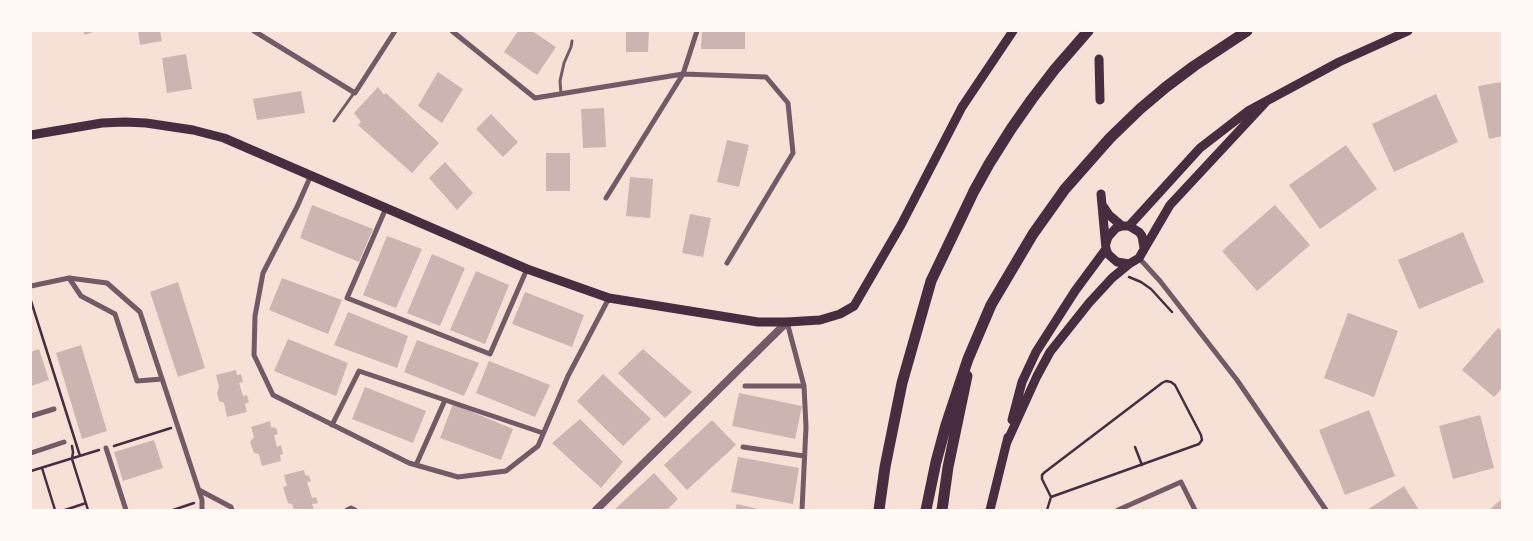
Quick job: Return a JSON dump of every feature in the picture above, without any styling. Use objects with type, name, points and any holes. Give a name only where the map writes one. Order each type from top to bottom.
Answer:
[{"type":"highway","points":[[879,510],[885,467],[902,383],[932,281],[974,191],[1002,143],[1049,76],[1088,31]]},
{"type":"highway","points":[[926,510],[946,425],[968,359],[991,304],[1033,234],[1066,189],[1110,138],[1166,87],[1247,31]]},
{"type":"highway","points":[[942,510],[948,467],[967,377],[968,359]]},
{"type":"main road","points":[[31,134],[102,123],[146,123],[193,130],[224,138],[527,269],[609,298],[758,322],[820,320],[840,314],[854,306],[901,225],[962,107],[1013,31]]},
{"type":"main road","points":[[990,510],[1022,382],[1036,352],[1074,291],[1106,246],[1111,232],[1126,226],[1200,148],[1248,111],[1339,62],[1408,31]]},
{"type":"main road","points":[[1099,59],[1100,100]]},
{"type":"main road","points":[[1007,442],[1050,352],[1089,303],[1112,278],[1139,258],[1170,205],[1265,103]]},
{"type":"main road","points":[[1129,264],[1123,264],[1112,259],[1106,246],[1101,199],[1109,215],[1139,232],[1142,236],[1144,248]]},
{"type":"street","points":[[254,31],[355,92],[395,31]]},
{"type":"street","points":[[452,31],[535,98],[683,74],[766,77],[788,103],[793,153],[727,264]]},
{"type":"street","points":[[606,198],[683,74],[697,31]]},
{"type":"street","points":[[311,175],[297,207],[262,273],[255,316],[254,355],[274,395],[416,465],[458,477],[506,471],[538,446],[568,376],[609,298]]},
{"type":"street","points":[[386,207],[347,298],[490,354],[527,269]]},
{"type":"street","points":[[1139,258],[1166,289],[1232,374],[1326,510]]},
{"type":"street","points":[[31,286],[69,278],[108,283],[140,312],[199,490],[202,510]]},
{"type":"street","points":[[69,278],[81,296],[115,314],[137,381],[162,379]]},
{"type":"street","points":[[596,510],[787,322],[804,386],[806,427],[802,510]]},
{"type":"street","points":[[332,425],[359,371],[544,433]]},
{"type":"street","points":[[745,386],[804,386]]},
{"type":"street","points":[[416,465],[445,400]]},
{"type":"street","points":[[31,416],[54,409]]},
{"type":"street","points":[[31,453],[64,442]]},
{"type":"street","points":[[743,447],[804,456]]},
{"type":"street","points":[[106,448],[126,510]]},
{"type":"street","points":[[1118,510],[1182,482],[1196,510]]},
{"type":"street","points":[[199,490],[231,507],[232,510]]},
{"type":"street","points":[[347,510],[351,508],[355,510]]},
{"type":"lane","points":[[560,94],[560,81],[572,40]]},
{"type":"lane","points":[[334,121],[355,92]]},
{"type":"path","points":[[1112,278],[1131,277],[1141,282],[1156,294],[1172,312]]},
{"type":"path","points":[[31,301],[80,456]]},
{"type":"path","points":[[1047,510],[1051,497],[1042,479],[1042,475],[1045,472],[1162,383],[1166,381],[1171,382],[1175,386],[1200,435],[1202,440],[1199,444],[1051,497]]},
{"type":"path","points":[[1135,447],[1142,465]]},
{"type":"path","points":[[72,459],[88,510]]},
{"type":"path","points":[[31,471],[42,468],[55,510]]},
{"type":"path","points":[[173,510],[202,500]]},
{"type":"path","points":[[65,510],[86,503]]},
{"type":"building","points":[[83,31],[95,31],[85,35]]},
{"type":"building","points":[[138,31],[160,31],[162,41],[140,45]]},
{"type":"building","points":[[518,31],[532,31],[556,47],[537,75],[504,52]]},
{"type":"building","points":[[626,31],[649,31],[648,52],[626,52]]},
{"type":"building","points":[[702,31],[745,31],[745,49],[701,49]]},
{"type":"building","points":[[186,54],[192,89],[167,93],[162,58]]},
{"type":"building","points":[[438,72],[463,89],[442,123],[418,106]]},
{"type":"building","points":[[1502,82],[1502,136],[1489,139],[1478,86]]},
{"type":"building","points":[[378,87],[384,95],[386,93],[439,143],[412,173],[358,125],[361,122],[354,113]]},
{"type":"building","points":[[301,91],[305,113],[257,120],[253,99]]},
{"type":"building","points":[[1436,94],[1458,142],[1394,172],[1372,124]]},
{"type":"building","points":[[604,108],[606,147],[583,148],[581,109]]},
{"type":"building","points":[[491,114],[518,142],[503,157],[476,129]]},
{"type":"building","points":[[727,140],[749,145],[739,187],[717,182]]},
{"type":"building","points":[[1346,145],[1377,189],[1320,229],[1289,185]]},
{"type":"building","points":[[546,153],[570,153],[570,191],[546,191]]},
{"type":"building","points":[[445,162],[473,193],[457,210],[429,178]]},
{"type":"building","points":[[630,177],[653,179],[650,218],[626,216]]},
{"type":"building","points":[[312,205],[373,229],[359,262],[300,238]]},
{"type":"building","points":[[1275,205],[1310,245],[1257,291],[1222,251]]},
{"type":"building","points":[[690,214],[711,218],[703,257],[682,253]]},
{"type":"building","points":[[1463,232],[1484,282],[1419,309],[1398,260]]},
{"type":"building","points":[[387,236],[422,249],[396,308],[363,295]]},
{"type":"building","points":[[432,254],[465,268],[440,326],[407,313]]},
{"type":"building","points":[[476,271],[509,285],[485,344],[450,330]]},
{"type":"building","points":[[282,278],[342,300],[328,334],[269,310]]},
{"type":"building","points":[[178,282],[205,368],[178,377],[150,292]]},
{"type":"building","points":[[525,292],[584,315],[572,347],[512,324]]},
{"type":"building","points":[[348,312],[408,336],[397,368],[334,345]]},
{"type":"building","points":[[1348,313],[1398,331],[1374,397],[1324,378]]},
{"type":"building","points":[[1498,328],[1502,331],[1502,388],[1494,397],[1462,370]]},
{"type":"building","points":[[288,339],[348,363],[336,396],[274,371]]},
{"type":"building","points":[[417,340],[479,363],[464,396],[404,372]]},
{"type":"building","points":[[81,345],[107,431],[82,439],[56,353]]},
{"type":"building","points":[[39,349],[49,380],[31,386],[31,352]]},
{"type":"building","points":[[643,349],[692,392],[665,418],[618,373]]},
{"type":"building","points":[[489,361],[550,385],[535,417],[476,393]]},
{"type":"building","points":[[236,370],[237,375],[241,374],[243,382],[239,383],[243,396],[247,395],[249,402],[245,404],[247,412],[227,417],[224,403],[219,401],[217,393],[219,387],[216,375]]},
{"type":"building","points":[[603,374],[651,419],[623,446],[577,401]]},
{"type":"building","points":[[365,387],[426,411],[413,443],[352,419]]},
{"type":"building","points":[[739,393],[802,406],[795,439],[732,426]]},
{"type":"building","points":[[453,404],[513,429],[501,460],[440,438]]},
{"type":"building","points":[[1369,410],[1395,476],[1345,495],[1319,430]]},
{"type":"building","points":[[1480,415],[1494,468],[1453,479],[1439,426]]},
{"type":"building","points":[[580,419],[623,462],[601,488],[552,443]]},
{"type":"building","points":[[712,420],[736,445],[687,490],[664,465]]},
{"type":"building","points":[[270,421],[271,427],[276,428],[278,434],[274,435],[277,447],[281,445],[283,454],[280,455],[281,461],[262,466],[259,454],[254,453],[250,442],[254,437],[251,427]]},
{"type":"building","points":[[154,440],[163,468],[123,481],[114,452]]},
{"type":"building","points":[[738,457],[799,468],[793,504],[731,492]]},
{"type":"building","points":[[304,470],[305,475],[309,476],[311,481],[307,482],[312,498],[316,497],[318,503],[312,504],[314,510],[294,510],[292,504],[288,503],[283,487],[287,486],[284,475]]},
{"type":"building","points":[[654,473],[678,499],[667,510],[614,510]]},
{"type":"building","points":[[1404,486],[1419,510],[1367,510]]},
{"type":"building","points":[[1502,499],[1502,510],[1489,510]]},
{"type":"building","points":[[737,504],[758,509],[758,510],[735,510]]}]
